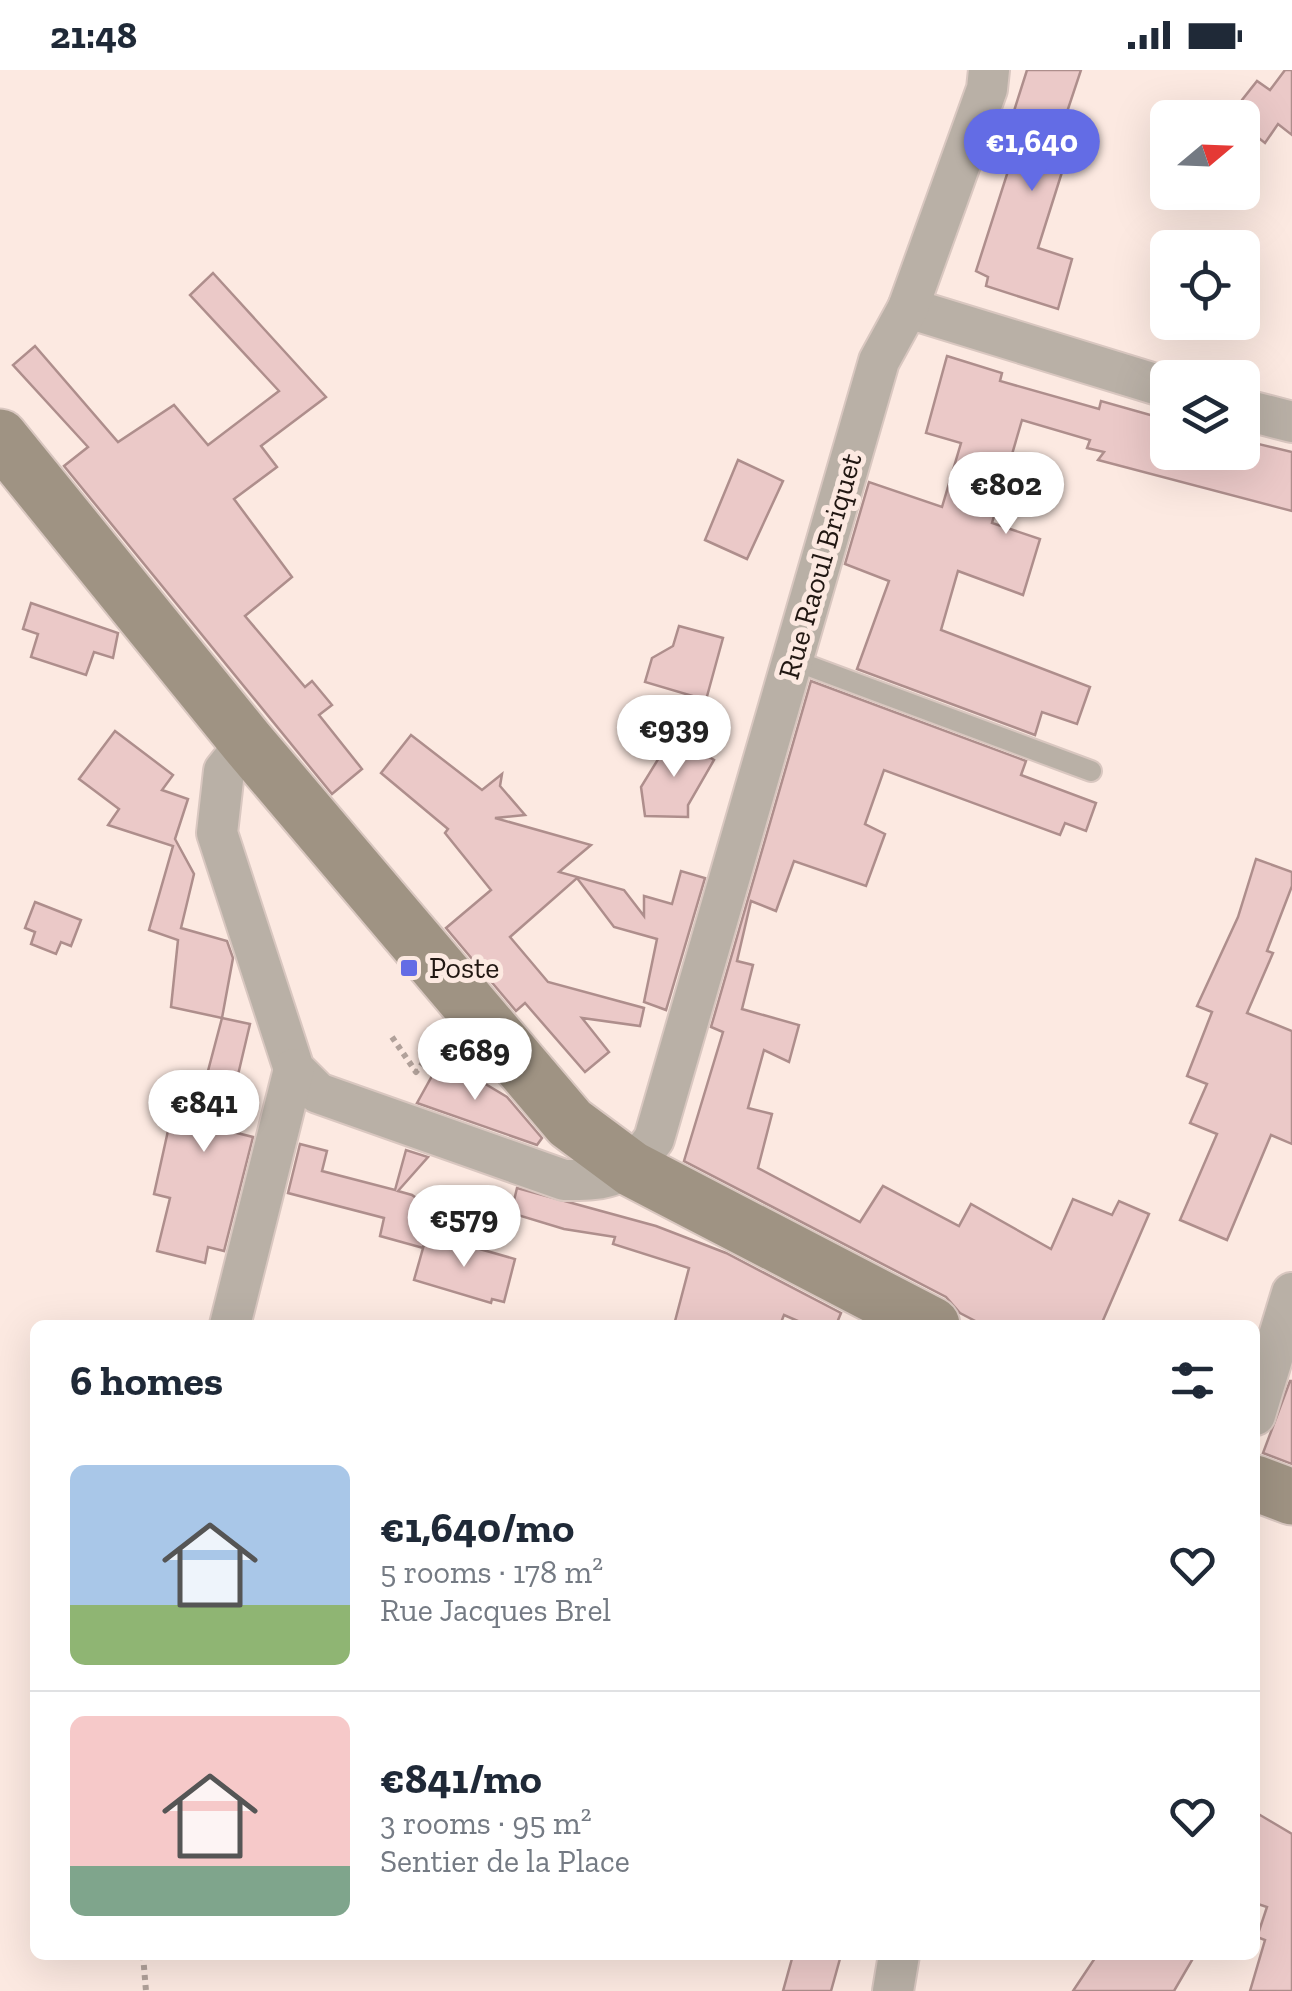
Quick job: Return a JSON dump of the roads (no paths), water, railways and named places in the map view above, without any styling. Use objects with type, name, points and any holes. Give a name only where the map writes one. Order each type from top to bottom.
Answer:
[{"type":"street","name":"Rue Raoul Briquet","points":[[632,1169],[654,1139],[879,361],[908,308],[986,89],[989,70]]},
{"type":"street","points":[[908,308],[1150,382]]},
{"type":"street","points":[[1260,414],[1292,422]]},
{"type":"street","points":[[0,437],[247,742],[570,1123],[632,1169],[922,1320]]},
{"type":"street","points":[[247,742],[224,771],[217,833],[294,1069],[318,1094],[564,1180],[591,1180],[632,1169]]},
{"type":"street","points":[[231,1320],[294,1069]]},
{"type":"street","points":[[1260,1399],[1292,1293]]},
{"type":"street","points":[[1260,1484],[1292,1497]]},
{"type":"street","points":[[893,1991],[899,1960]]},
{"type":"lane","points":[[793,660],[1090,771]]},
{"type":"place","name":"Poste","points":[[409,968]]}]
